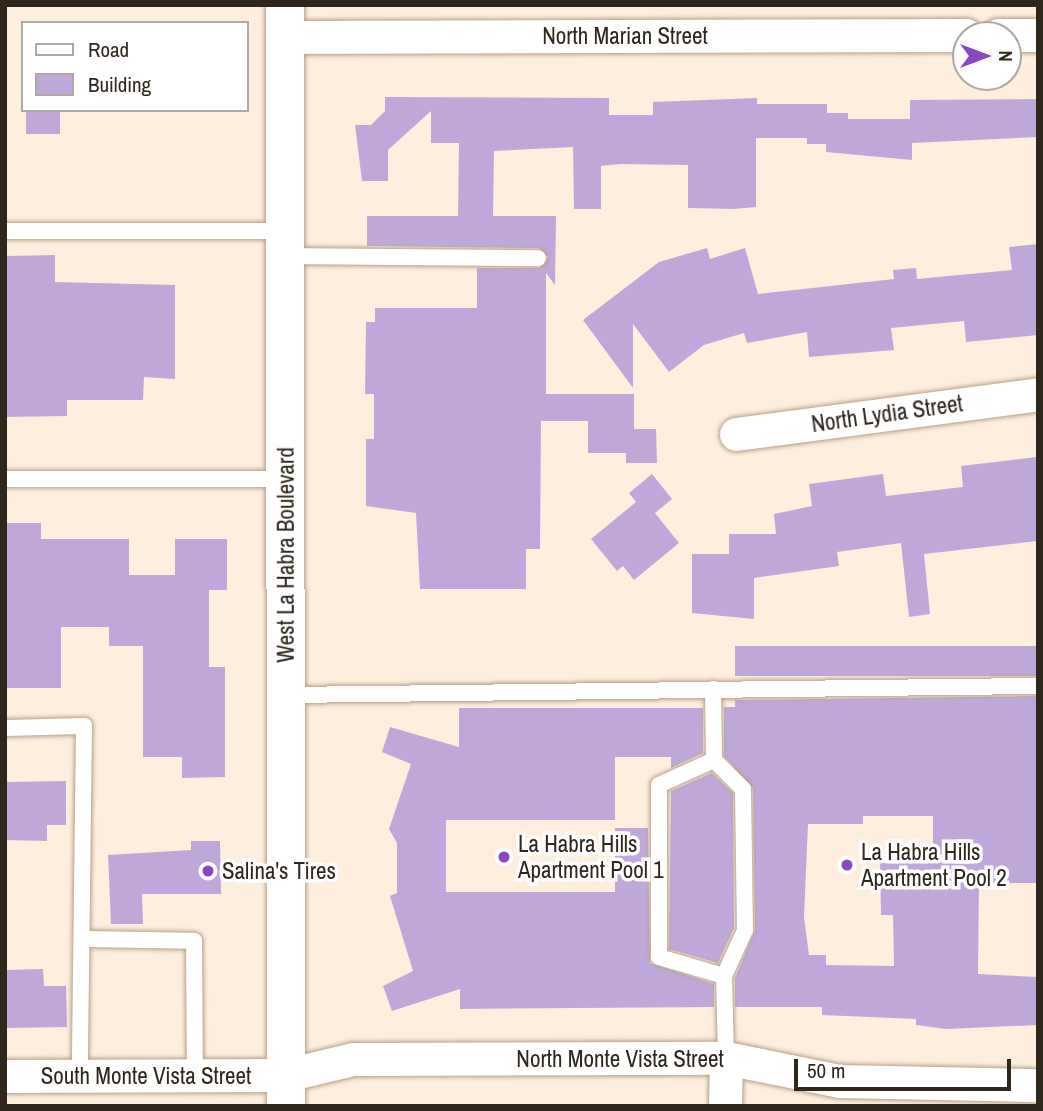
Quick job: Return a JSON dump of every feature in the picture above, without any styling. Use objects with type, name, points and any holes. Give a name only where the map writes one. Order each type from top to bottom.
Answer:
[{"type":"main road","name":"West La Habra Boulevard","points":[[285,21],[286,1091]]},
{"type":"street","name":"North Marian Street","points":[[285,21],[952,35]]},
{"type":"street","name":"North Lydia Street","points":[[736,434],[1038,394]]},
{"type":"street","name":"North Monte Vista Street","points":[[286,1091],[353,1059],[726,1058],[839,1081],[941,1096],[1038,1085]]},
{"type":"street","points":[[726,1058],[726,1106]]},
{"type":"street","name":"South Monte Vista Street","points":[[5,1076],[195,1076],[286,1091]]},
{"type":"lane","points":[[5,231],[538,258]]},
{"type":"lane","points":[[5,479],[286,479]]},
{"type":"lane","points":[[286,695],[1038,686]]},
{"type":"lane","points":[[713,689],[714,760],[743,789],[746,930],[724,976],[726,1058]]},
{"type":"lane","points":[[5,728],[84,726],[80,1076]]},
{"type":"lane","points":[[714,760],[659,785],[659,957],[724,976]]},
{"type":"lane","points":[[82,939],[194,941],[195,1076]]},
{"type":"building","points":[[385,97],[609,98],[609,115],[653,115],[653,102],[757,98],[757,104],[827,104],[827,113],[848,113],[848,119],[910,119],[910,100],[1038,99],[1038,137],[912,143],[912,160],[826,152],[826,144],[807,144],[807,138],[756,138],[756,207],[734,209],[688,208],[688,165],[620,164],[601,166],[601,209],[574,209],[573,147],[494,151],[493,216],[556,216],[555,285],[546,273],[546,394],[634,394],[634,429],[656,429],[657,463],[626,463],[626,453],[588,453],[588,421],[541,421],[540,549],[526,549],[526,589],[420,589],[416,513],[366,506],[366,439],[374,439],[374,394],[365,394],[366,322],[375,322],[375,308],[477,308],[477,268],[539,268],[548,257],[538,248],[367,246],[367,216],[458,216],[459,143],[431,143],[431,111],[388,150],[388,181],[362,181],[355,125],[371,125],[385,111]]},
{"type":"building","points":[[26,112],[60,112],[60,134],[26,134]]},
{"type":"building","points":[[1038,244],[1038,335],[966,342],[964,321],[891,328],[894,350],[809,357],[807,332],[747,343],[744,333],[704,345],[669,372],[633,324],[633,388],[583,320],[659,262],[707,248],[710,259],[745,248],[758,294],[894,279],[893,270],[916,268],[917,279],[1012,270],[1009,247]]},
{"type":"building","points":[[55,255],[55,282],[175,285],[175,379],[144,377],[143,400],[67,400],[67,416],[5,417],[5,256]]},
{"type":"building","points":[[1036,457],[1038,541],[924,554],[930,614],[909,617],[901,543],[837,552],[839,566],[754,578],[754,619],[692,613],[692,554],[729,554],[729,534],[776,534],[774,514],[812,506],[809,484],[883,474],[886,496],[963,487],[961,466]]},
{"type":"building","points":[[652,474],[672,499],[655,513],[679,543],[634,580],[623,566],[617,571],[591,539],[636,502],[629,493]]},
{"type":"building","points":[[5,523],[41,523],[41,539],[129,539],[129,575],[175,575],[175,539],[227,539],[227,590],[209,590],[209,667],[225,667],[225,777],[182,778],[182,757],[143,757],[143,646],[109,646],[109,627],[61,627],[61,688],[5,688]]},
{"type":"building","points":[[735,646],[1038,646],[1038,676],[735,676]]},
{"type":"building","points":[[1038,696],[1038,883],[979,883],[978,974],[1038,977],[1038,1025],[946,1029],[916,1025],[916,1019],[822,1015],[822,1007],[735,1007],[735,978],[755,930],[753,789],[724,756],[724,707],[735,707],[735,700]],"holes":[[[863,816],[933,816],[933,862],[880,863],[881,915],[893,915],[894,966],[826,965],[826,955],[809,955],[804,917],[808,824],[863,824]]]},
{"type":"building","points":[[459,708],[703,708],[703,753],[671,768],[671,757],[615,757],[615,820],[446,820],[446,892],[615,892],[615,828],[648,828],[650,963],[714,984],[714,1007],[460,1009],[460,989],[392,1011],[383,986],[413,971],[390,896],[397,893],[397,843],[389,829],[411,764],[382,752],[390,727],[459,747]]},
{"type":"building","points":[[712,773],[733,793],[734,928],[718,963],[669,949],[671,791]]},
{"type":"building","points":[[66,781],[66,825],[47,825],[47,841],[5,840],[5,782]]},
{"type":"building","points":[[191,841],[220,841],[221,894],[142,894],[143,924],[111,924],[108,855],[191,850]]},
{"type":"building","points":[[43,969],[44,986],[66,986],[67,1027],[5,1028],[5,970]]},
{"type":"place","name":"La Habra Hills Apartment Pool 1","points":[[504,857]]},
{"type":"place","name":"La Habra Hills Apartment Pool 2","points":[[847,865]]},
{"type":"place","name":"Salina's Tires","points":[[208,871]]}]
